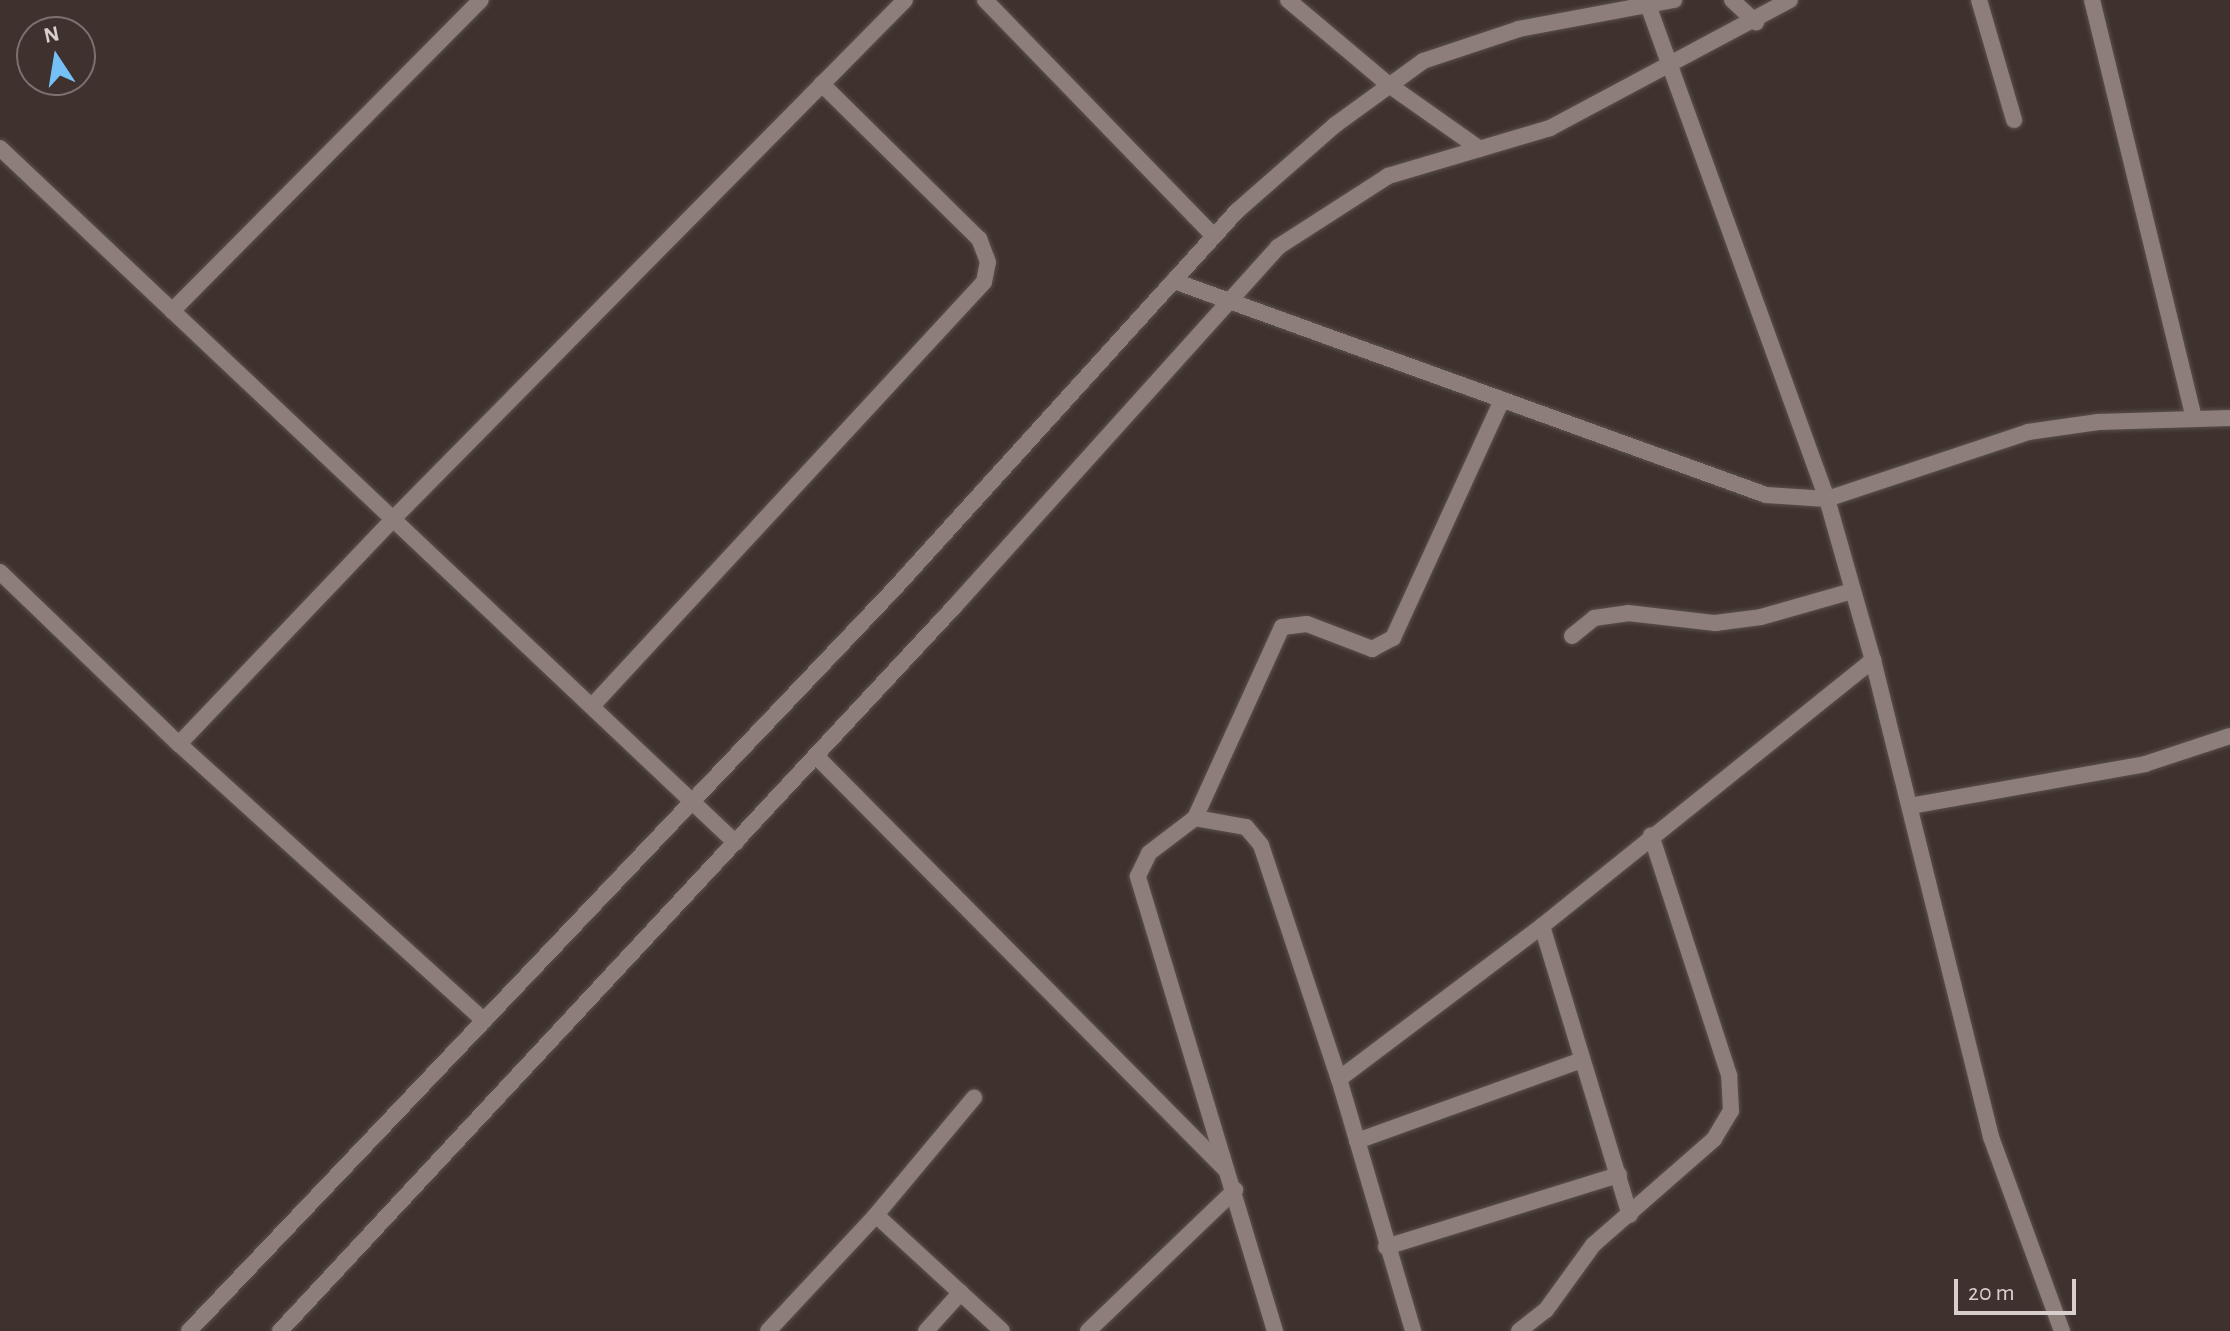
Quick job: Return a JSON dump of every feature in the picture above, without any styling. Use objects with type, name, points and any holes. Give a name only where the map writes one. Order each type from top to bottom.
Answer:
[{"type":"street","points":[[172,311],[481,0]]},
{"type":"street","points":[[179,744],[393,519],[905,0]]},
{"type":"street","points":[[985,0],[1214,236]]},
{"type":"street","points":[[1288,0],[1389,85],[1480,149]]},
{"type":"street","points":[[189,1331],[895,588],[1214,236],[1335,125],[1423,61],[1519,29],[1674,0]]},
{"type":"street","points":[[1732,0],[1756,22]]},
{"type":"street","points":[[280,1331],[736,843],[1278,247],[1388,176],[1550,128],[1756,22],[1790,0]]},
{"type":"street","points":[[1979,0],[2014,120]]},
{"type":"street","points":[[2092,0],[2194,419]]},
{"type":"street","points":[[1648,5],[1827,499],[1873,660],[1991,1137],[2062,1331]]},
{"type":"street","points":[[593,705],[984,282],[988,262],[979,239],[822,84]]},
{"type":"street","points":[[0,148],[736,843]]},
{"type":"street","points":[[1174,281],[1766,495],[1827,499],[2028,432],[2098,422],[2230,418]]},
{"type":"street","points":[[1275,1331],[1138,876],[1149,853],[1195,818],[1282,627],[1307,624],[1372,649],[1393,638],[1502,400]]},
{"type":"street","points":[[0,572],[179,744],[484,1021]]},
{"type":"street","points":[[1572,636],[1594,618],[1628,613],[1715,623],[1761,617],[1852,591]]},
{"type":"street","points":[[1339,1079],[1542,926],[1651,835],[1873,660]]},
{"type":"street","points":[[1910,806],[2145,764],[2230,736]]},
{"type":"street","points":[[816,756],[1228,1172]]},
{"type":"street","points":[[1195,818],[1255,832],[1339,1079],[1413,1331]]},
{"type":"street","points":[[1519,1331],[1546,1310],[1593,1245],[1714,1139],[1731,1111],[1729,1075],[1651,835]]},
{"type":"street","points":[[1542,926],[1630,1215]]},
{"type":"street","points":[[1357,1141],[1582,1060]]},
{"type":"street","points":[[768,1331],[876,1215],[974,1098]]},
{"type":"street","points":[[1386,1247],[1619,1175]]},
{"type":"street","points":[[1088,1331],[1235,1190]]},
{"type":"street","points":[[876,1215],[1002,1331]]},
{"type":"street","points":[[926,1331],[961,1292]]}]
